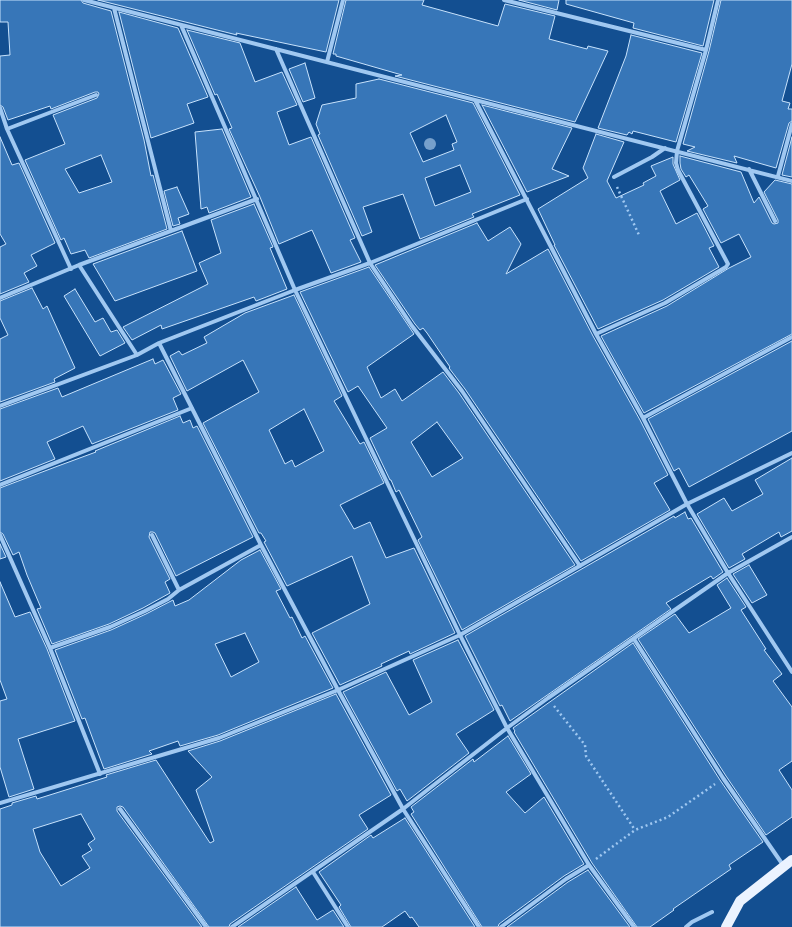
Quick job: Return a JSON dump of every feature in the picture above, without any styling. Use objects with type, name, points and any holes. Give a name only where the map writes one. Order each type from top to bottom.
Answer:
[{"type":"main road","points":[[728,925],[740,901],[788,863]]},
{"type":"street","points":[[84,0],[677,150],[792,181]]},
{"type":"street","points":[[327,62],[343,0]]},
{"type":"street","points":[[504,0],[706,50]]},
{"type":"street","points":[[596,334],[665,303],[726,267],[728,264],[678,170],[676,163],[677,150],[706,50],[718,0]]},
{"type":"street","points":[[114,8],[171,231]]},
{"type":"street","points":[[181,25],[295,290],[460,635],[507,728],[589,865],[634,927]]},
{"type":"street","points":[[276,49],[370,263],[412,326],[462,391],[580,566]]},
{"type":"street","points":[[7,129],[96,95]]},
{"type":"street","points":[[475,100],[596,334],[643,418],[687,504],[728,573],[792,672]]},
{"type":"street","points":[[0,108],[7,129],[71,269]]},
{"type":"street","points":[[778,176],[792,124]]},
{"type":"street","points":[[614,178],[665,148]]},
{"type":"street","points":[[749,169],[775,222]]},
{"type":"street","points":[[0,298],[79,265],[257,199]]},
{"type":"street","points":[[0,406],[136,355],[160,343],[295,290],[370,263],[527,199]]},
{"type":"street","points":[[79,265],[136,355]]},
{"type":"street","points":[[643,418],[792,337]]},
{"type":"street","points":[[160,343],[261,545],[403,809],[479,927]]},
{"type":"street","points":[[0,485],[192,408]]},
{"type":"street","points":[[0,803],[219,738],[338,690],[460,635],[687,504],[792,453]]},
{"type":"street","points":[[0,535],[50,648],[100,774]]},
{"type":"street","points":[[152,535],[179,590]]},
{"type":"street","points":[[232,927],[403,809],[548,698],[728,573],[792,537]]},
{"type":"street","points":[[50,648],[110,627],[145,611],[168,599],[179,590],[261,545]]},
{"type":"street","points":[[634,639],[723,778],[788,863]]},
{"type":"street","points":[[120,809],[206,927]]},
{"type":"street","points":[[501,927],[589,865]]},
{"type":"street","points":[[313,872],[348,927]]},
{"type":"street","points":[[686,927],[712,912]]},
{"type":"path","points":[[614,178],[639,235]]},
{"type":"path","points":[[548,698],[585,746],[586,756],[635,830]]},
{"type":"path","points":[[589,865],[635,830],[668,817],[723,778]]},
{"type":"building","points":[[0,0],[81,0],[83,3],[111,11],[144,140],[151,176],[153,175],[167,229],[89,258],[85,250],[71,254],[64,238],[61,240],[25,160],[65,144],[53,115],[97,98],[99,94],[98,92],[95,92],[51,109],[50,106],[8,120],[3,107],[0,105],[0,56],[10,55],[8,22],[0,22]],"holes":[[[101,155],[112,182],[79,193],[65,169]]]},
{"type":"building","points":[[98,0],[339,0],[326,52],[236,33],[237,35]]},
{"type":"building","points":[[346,0],[424,0],[422,5],[498,26],[505,4],[555,16],[549,39],[587,49],[588,46],[608,51],[575,122],[395,76],[402,75],[336,56],[336,54],[333,54]]},
{"type":"building","points":[[519,0],[559,0],[557,10]]},
{"type":"building","points":[[566,0],[714,0],[703,46],[633,28],[634,23],[566,4]]},
{"type":"building","points":[[721,0],[792,0],[792,64],[782,101],[790,103],[788,109],[792,109],[792,121],[789,123],[776,168],[734,156],[737,163],[687,151],[695,147],[683,144],[709,51]]},
{"type":"building","points":[[119,12],[178,28],[208,97],[187,104],[194,123],[151,138]]},
{"type":"building","points":[[187,30],[240,43],[255,82],[282,72],[297,105],[277,112],[289,145],[311,137],[355,238],[350,240],[361,262],[331,273],[312,230],[279,244],[260,197],[229,129],[232,128],[217,94],[215,95]]},
{"type":"building","points":[[631,35],[702,53],[676,142],[633,131],[632,134],[629,132],[627,135],[598,128],[626,56]]},
{"type":"building","points":[[305,63],[315,98],[303,102],[289,69]]},
{"type":"building","points":[[379,79],[473,103],[520,195],[472,214],[474,217],[420,239],[403,194],[363,207],[372,232],[362,236],[318,135],[320,134],[316,124],[322,105],[356,98],[356,84]],"holes":[[[446,115],[457,142],[452,144],[454,150],[423,162],[410,133]],[[460,165],[471,192],[435,206],[425,178]]]},
{"type":"building","points":[[482,105],[572,128],[552,169],[569,176],[527,192]]},
{"type":"building","points":[[222,129],[251,197],[209,213],[207,207],[201,209],[195,132]]},
{"type":"building","points":[[596,134],[624,142],[607,181],[616,198],[644,185],[643,183],[656,176],[651,166],[673,157],[673,164],[680,180],[660,191],[676,224],[697,213],[714,246],[709,248],[719,267],[663,300],[598,329],[554,245],[538,209],[588,178],[583,168]]},
{"type":"building","points":[[0,137],[12,165],[19,163],[55,243],[31,255],[37,266],[24,273],[29,282],[0,294],[0,247],[6,244],[0,234]]},
{"type":"building","points":[[792,137],[792,177],[782,175]]},
{"type":"building","points":[[680,156],[741,172],[754,203],[759,197],[772,223],[774,224],[778,223],[778,220],[764,192],[775,180],[792,184],[792,334],[644,413],[601,336],[667,306],[729,268],[751,257],[739,234],[721,243],[703,209],[708,206],[689,175],[686,177],[681,169]]},
{"type":"building","points":[[177,187],[189,214],[178,218],[180,224],[173,226],[164,191]]},
{"type":"building","points":[[254,204],[273,247],[270,248],[287,289],[256,301],[254,297],[162,329],[161,325],[132,340],[123,327],[208,284],[199,263],[221,253],[211,220]]},
{"type":"building","points":[[477,223],[488,241],[510,227],[521,244],[506,274],[548,249],[668,475],[654,483],[670,510],[581,561],[465,389],[449,368],[450,367],[427,333],[423,328],[420,330],[415,324],[375,265]]},
{"type":"building","points":[[182,231],[197,271],[115,301],[93,264]]},
{"type":"building","points":[[369,267],[414,334],[367,367],[381,398],[395,389],[402,401],[443,372],[459,393],[575,565],[462,630],[418,540],[422,537],[399,490],[396,492],[370,438],[387,428],[358,386],[348,392],[300,292]],"holes":[[[437,422],[463,458],[432,477],[411,442]]]},
{"type":"building","points":[[32,288],[43,309],[47,306],[75,368],[54,379],[55,382],[0,402],[0,339],[8,335],[0,318],[0,301]]},
{"type":"building","points":[[75,289],[95,322],[103,318],[111,332],[117,330],[125,343],[100,356],[64,296]]},
{"type":"building","points":[[294,295],[342,396],[334,401],[360,444],[364,442],[384,483],[340,505],[354,529],[370,522],[386,558],[414,548],[455,633],[410,654],[409,651],[381,664],[382,666],[340,685],[312,633],[370,604],[352,556],[287,586],[264,542],[266,541],[261,533],[259,533],[203,423],[259,392],[243,360],[187,391],[170,356],[179,351],[182,355],[207,343],[204,337],[245,313]],"holes":[[[304,409],[324,451],[295,467],[292,460],[285,464],[269,430]]]},
{"type":"building","points":[[792,341],[792,431],[689,487],[679,468],[674,471],[648,419]]},
{"type":"building","points":[[153,359],[155,364],[163,360],[181,394],[173,398],[178,410],[92,444],[83,426],[47,442],[55,459],[0,481],[0,409],[58,388],[62,397]]},
{"type":"building","points":[[180,416],[183,423],[190,420],[193,428],[197,426],[253,537],[176,576],[155,533],[150,532],[149,537],[170,579],[165,582],[170,593],[109,624],[52,644],[37,609],[41,608],[19,552],[13,555],[3,534],[0,532],[0,488],[96,452],[95,451]]},
{"type":"building","points":[[792,458],[792,531],[781,537],[779,532],[742,554],[745,559],[729,568],[697,514],[724,498],[732,511],[763,494],[755,480]]},
{"type":"building","points":[[685,512],[688,519],[691,518],[723,572],[713,579],[711,576],[666,603],[671,609],[510,721],[502,705],[500,706],[465,636],[674,516],[675,518]]},
{"type":"building","points":[[0,544],[6,557],[0,559]]},
{"type":"building","points":[[260,550],[281,589],[276,591],[290,618],[292,617],[302,638],[305,636],[333,688],[218,735],[180,746],[178,741],[149,751],[152,754],[104,769],[85,718],[82,719],[55,650],[111,630],[173,600],[175,606],[189,600],[241,560]],"holes":[[[245,633],[259,662],[231,677],[215,644]]]},
{"type":"building","points":[[749,565],[767,595],[752,603],[733,574]]},
{"type":"building","points":[[727,578],[746,607],[741,610],[766,649],[764,650],[782,674],[773,681],[792,707],[792,761],[779,770],[792,790],[792,817],[766,835],[726,776],[638,639],[675,614],[689,633],[731,608],[717,585]]},
{"type":"building","points":[[0,582],[15,617],[30,612],[47,649],[75,721],[18,739],[34,789],[9,797],[0,767],[0,701],[7,699],[0,680]]},
{"type":"building","points":[[458,640],[494,710],[456,734],[469,753],[407,801],[400,789],[397,791],[343,692],[386,672],[409,715],[432,702],[413,660]]},
{"type":"building","points":[[633,643],[720,780],[763,842],[729,865],[731,869],[673,909],[674,910],[650,927],[637,927],[592,863],[513,728]]},
{"type":"building","points":[[336,694],[391,795],[359,815],[368,829],[230,924],[229,927],[209,927],[123,807],[117,807],[117,811],[202,927],[0,927],[0,809],[12,805],[12,803],[36,796],[37,799],[107,777],[106,775],[156,760],[210,843],[214,841],[196,790],[212,777],[188,751],[220,741]],"holes":[[[81,814],[95,839],[88,844],[92,850],[82,856],[90,868],[61,886],[40,852],[33,829]]]},
{"type":"building","points":[[508,736],[531,774],[506,792],[525,813],[544,797],[584,864],[564,876],[499,924],[498,927],[482,927],[411,814],[414,812],[411,807],[473,759],[474,762]]},
{"type":"building","points":[[405,818],[475,927],[419,927],[412,917],[410,918],[405,911],[382,927],[351,927],[339,907],[341,905],[319,872],[371,835],[373,838]]},
{"type":"building","points":[[588,870],[630,927],[507,927],[568,882]]},
{"type":"building","points":[[296,887],[317,920],[333,910],[344,927],[238,927]]}]
